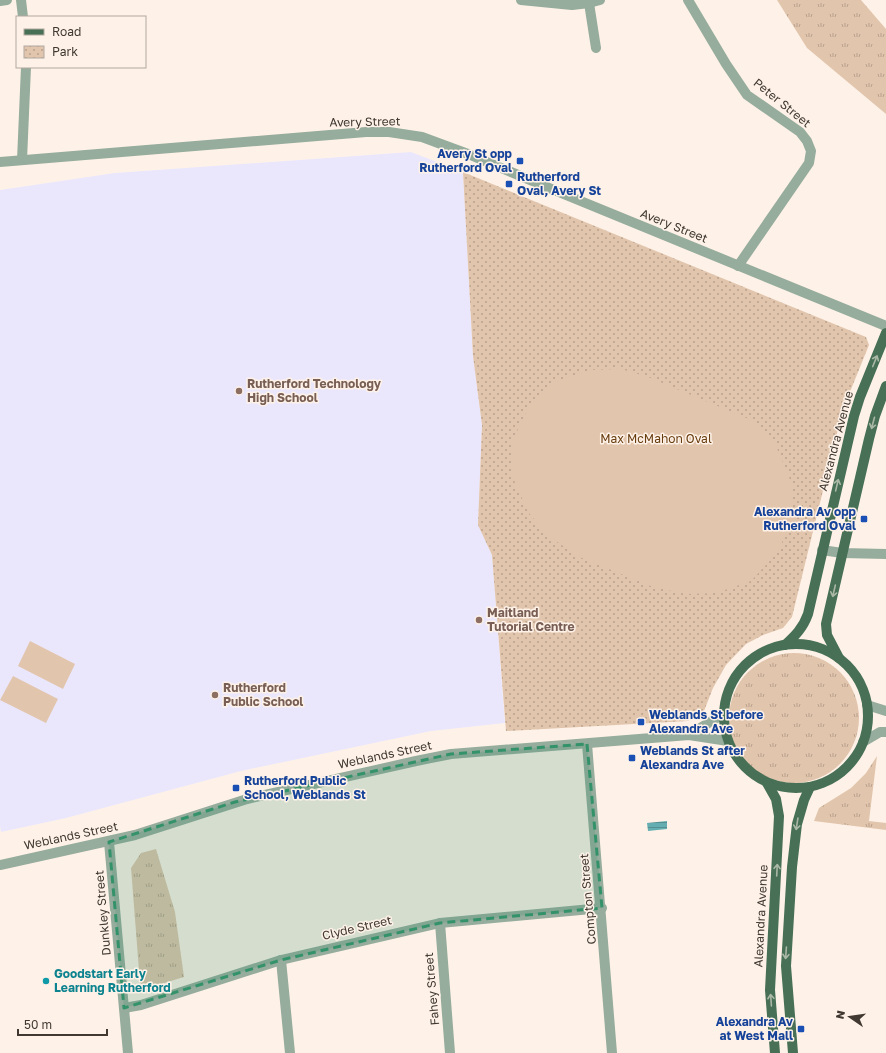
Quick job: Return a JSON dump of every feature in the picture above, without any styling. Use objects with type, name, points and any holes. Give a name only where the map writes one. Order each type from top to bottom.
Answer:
[{"type":"main road","name":"Alexandra Avenue","points":[[785,645],[798,634],[808,614],[854,416],[860,397],[886,333]]},
{"type":"main road","points":[[839,658],[827,635],[826,624],[875,416],[886,386]]},
{"type":"main road","points":[[803,644],[816,646],[839,658],[853,671],[856,676],[862,687],[867,705],[867,728],[863,742],[848,767],[824,783],[810,787],[788,788],[767,783],[754,776],[743,766],[734,754],[724,727],[723,714],[729,688],[743,666],[753,657],[764,651],[777,646],[785,645],[803,644]]},
{"type":"main road","name":"Alexandra Avenue","points":[[767,783],[776,800],[778,816],[770,990],[775,1053]]},
{"type":"main road","points":[[793,1053],[786,966],[792,867],[797,824],[804,800],[810,787]]},
{"type":"street","points":[[0,1],[7,0]]},
{"type":"street","points":[[21,0],[23,16]]},
{"type":"street","points":[[521,0],[554,4],[589,4],[600,0]]},
{"type":"street","name":"Peter Street","points":[[688,0],[726,64],[747,95],[800,132],[811,151],[809,163],[738,266]]},
{"type":"street","points":[[589,4],[596,48]]},
{"type":"street","points":[[22,160],[26,68]]},
{"type":"street","name":"Avery Street","points":[[0,162],[366,132],[404,133],[422,137],[468,154],[886,326]]},
{"type":"street","points":[[822,550],[886,554]]},
{"type":"street","points":[[867,705],[886,711]]},
{"type":"street","name":"Weblands Street","points":[[689,735],[723,714]]},
{"type":"street","points":[[863,742],[880,732],[886,732]]},
{"type":"street","name":"Weblands Street","points":[[0,865],[109,842],[160,828],[241,800],[451,754],[689,735],[728,741]]},
{"type":"street","name":"Compton Street","points":[[587,744],[602,908],[612,1053]]},
{"type":"street","name":"Dunkley Street","points":[[109,842],[128,1053]]},
{"type":"street","name":"Clyde Street","points":[[124,1008],[141,1005],[281,960],[440,923],[602,908]]},
{"type":"street","name":"Fahey Street","points":[[440,923],[450,1053]]},
{"type":"street","points":[[281,960],[290,1053]]},
{"type":"highlighted area","points":[[587,744],[602,908],[440,923],[281,960],[124,1008],[109,842],[235,802],[451,754]]},
{"type":"shaded area","name":"Rutherford Technology High School","points":[[411,152],[463,172],[473,356],[482,425],[478,525],[492,555],[505,723],[431,731],[241,771],[66,818],[1,832],[0,190],[115,173]]},
{"type":"green space","points":[[777,0],[861,0],[886,29],[886,114],[807,48]]},
{"type":"green space","name":"Max McMahon Oval","points":[[463,172],[866,337],[869,345],[843,409],[792,617],[783,628],[763,635],[746,644],[726,665],[713,688],[704,711],[688,721],[506,731],[492,555],[478,525],[482,425],[473,356]]},
{"type":"green space","points":[[621,369],[648,377],[751,420],[776,446],[791,482],[792,519],[778,552],[751,581],[716,593],[686,594],[653,587],[577,556],[549,536],[528,512],[513,478],[513,440],[527,410],[555,382],[591,370]]},
{"type":"green space","points":[[30,641],[75,664],[63,689],[18,666]]},
{"type":"green space","points":[[794,653],[819,658],[840,672],[854,693],[859,718],[854,743],[840,764],[819,778],[794,783],[769,778],[748,764],[734,743],[729,718],[734,693],[748,672],[769,658]]},
{"type":"green space","points":[[13,676],[58,699],[46,723],[0,700]]},
{"type":"green space","points":[[877,756],[869,821],[886,823],[886,830],[814,821],[819,808],[851,788],[866,773]]},
{"type":"green space","points":[[156,849],[175,912],[184,977],[148,988],[140,983],[131,868],[141,853]]},
{"type":"water","points":[[667,821],[667,829],[648,831],[647,823]]},
{"type":"place","name":"Avery St opp Rutherford Oval","points":[[520,161]]},
{"type":"place","name":"Rutherford Oval, Avery St","points":[[509,184]]},
{"type":"place","name":"Rutherford Technology High School","points":[[239,391]]},
{"type":"place","name":"Alexandra Av opp Rutherford Oval","points":[[864,519]]},
{"type":"place","name":"Maitland Tutorial Centre","points":[[479,620]]},
{"type":"place","name":"Rutherford Public School","points":[[215,695]]},
{"type":"place","name":"Weblands St before Alexandra Ave","points":[[641,722]]},
{"type":"place","name":"Weblands St after Alexandra Ave","points":[[632,758]]},
{"type":"place","name":"Rutherford Public School, Weblands St","points":[[236,788]]},
{"type":"place","name":"Goodstart Early Learning Rutherford","points":[[46,981]]},
{"type":"place","name":"Alexandra Av at West Mall","points":[[801,1029]]}]
